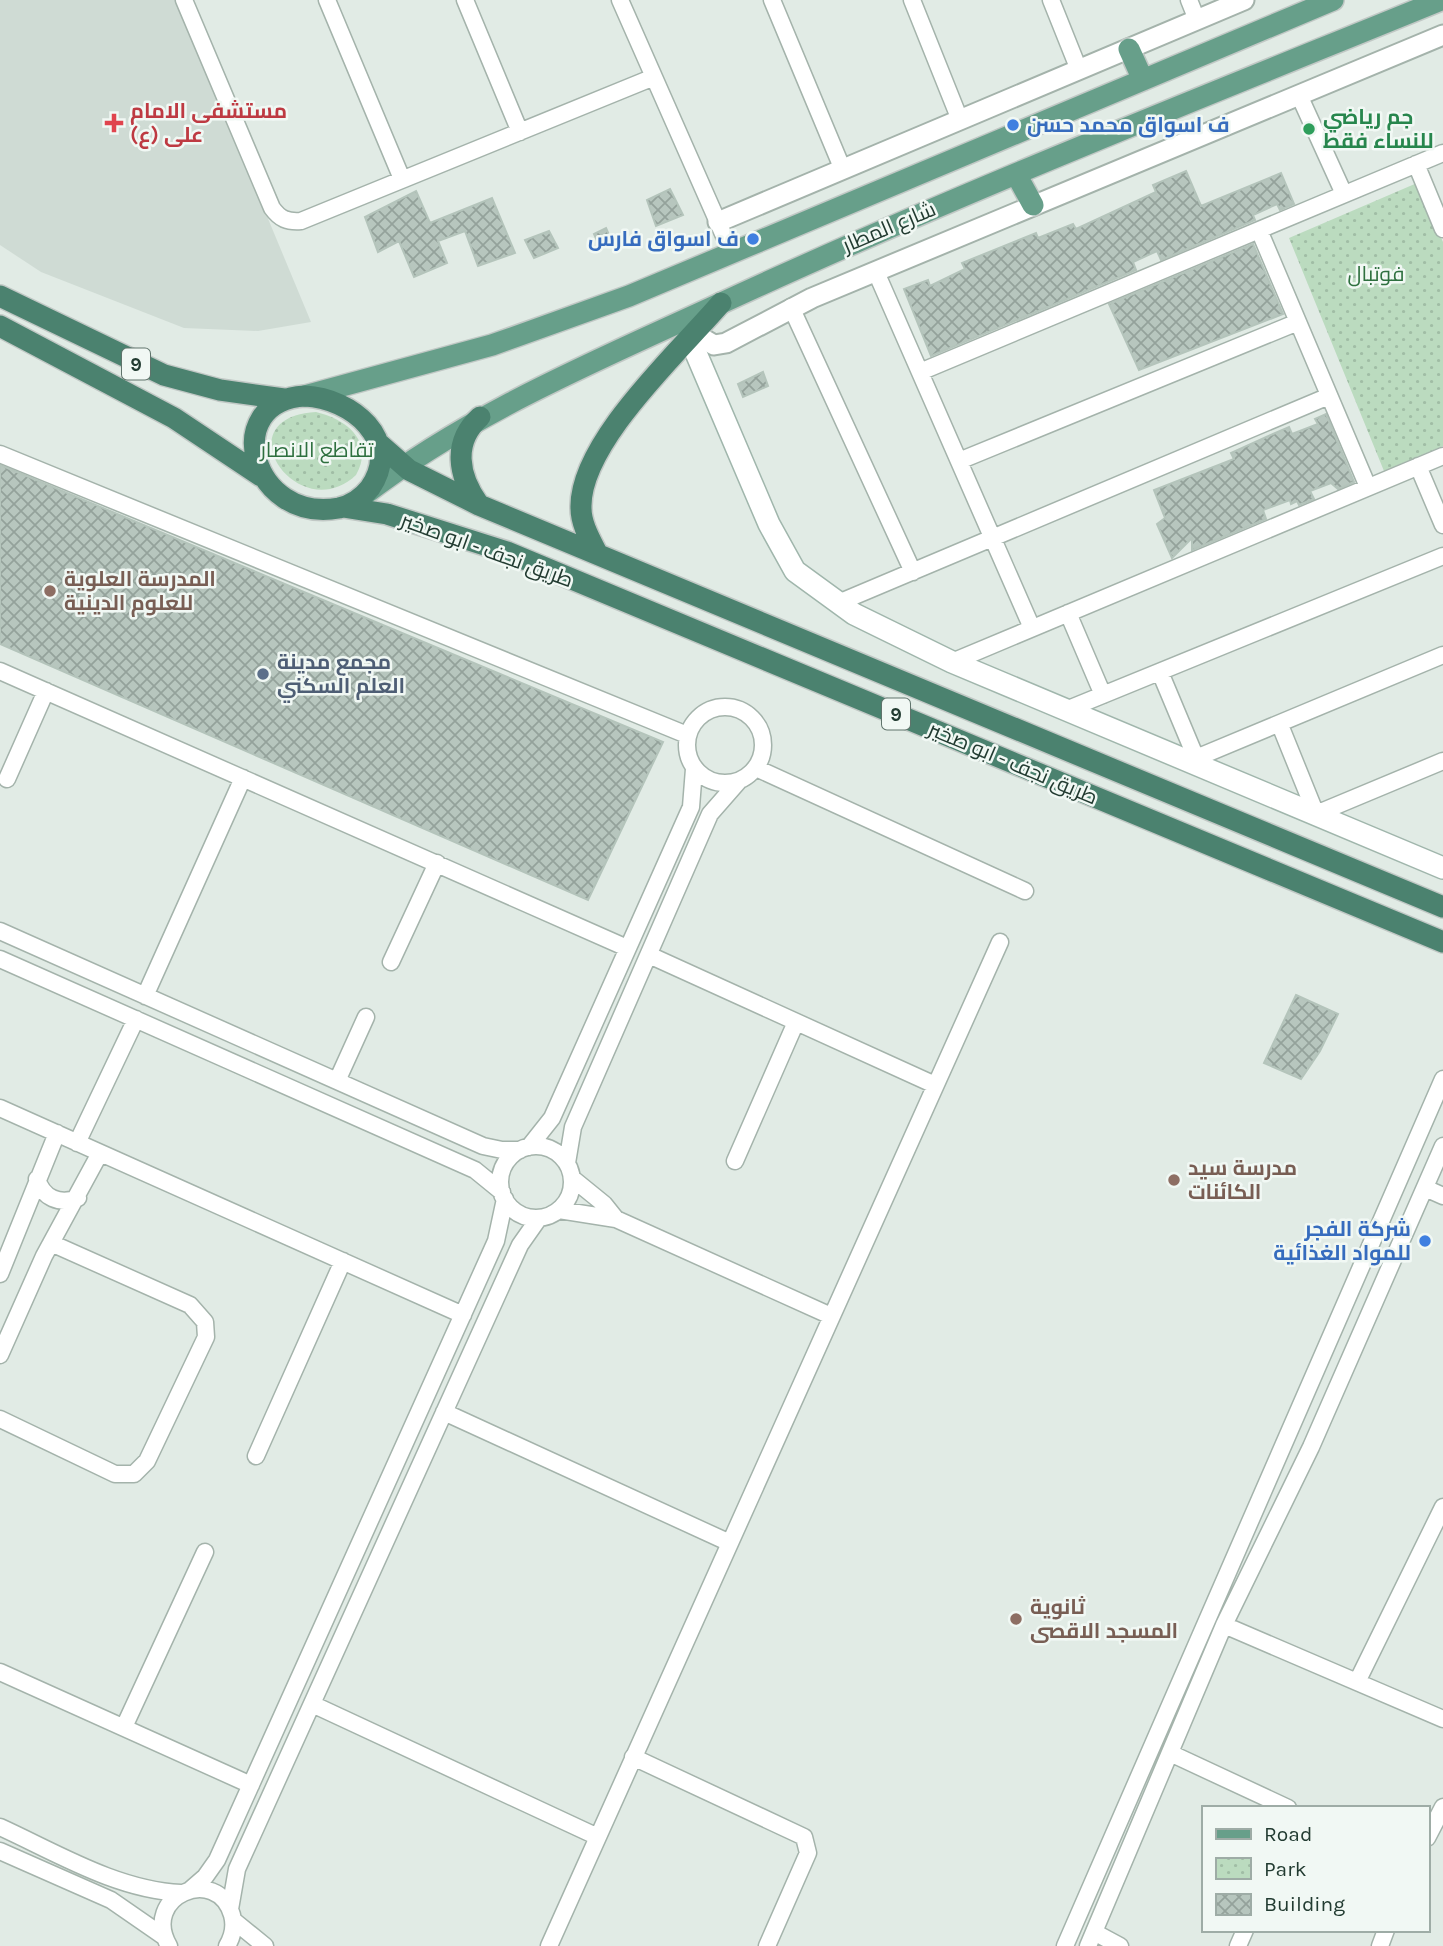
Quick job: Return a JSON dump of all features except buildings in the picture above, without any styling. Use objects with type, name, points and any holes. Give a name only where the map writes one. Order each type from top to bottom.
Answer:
[{"type":"highway","name":"9","points":[[0,296],[164,375],[220,390],[329,399],[351,409],[362,418],[377,442]]},
{"type":"highway","points":[[597,553],[583,520],[581,508],[584,482],[597,453],[622,415],[721,303]]},
{"type":"highway","name":"9","points":[[0,326],[174,418],[261,476],[277,492],[303,505],[351,503]]},
{"type":"highway","points":[[261,476],[254,453],[256,437],[265,415],[294,398]]},
{"type":"highway","points":[[479,505],[463,480],[460,455],[469,427],[480,417]]},
{"type":"highway","points":[[351,503],[379,469],[377,442]]},
{"type":"highway","name":"طريق نجف - ابو صخير","points":[[377,442],[403,466],[427,481],[479,505],[1443,907]]},
{"type":"highway","name":"طريق نجف - ابو صخير","points":[[351,503],[506,552],[1443,942]]},
{"type":"main road","name":"شارع المطار","points":[[294,398],[542,330],[732,254],[1332,0]]},
{"type":"main road","name":"شارع المطار","points":[[351,503],[480,417],[877,231],[1441,0]]},
{"type":"main road","points":[[1129,49],[1143,80]]},
{"type":"main road","points":[[1016,174],[1033,205]]},
{"type":"main road","points":[[693,336],[769,524],[794,571],[838,603],[854,614],[952,662],[1193,760],[1443,868]]},
{"type":"street","points":[[184,0],[277,215],[291,222],[301,221],[654,77]]},
{"type":"street","points":[[327,0],[402,180]]},
{"type":"street","points":[[465,0],[520,132]]},
{"type":"street","points":[[620,0],[732,254]]},
{"type":"street","points":[[772,0],[844,170]]},
{"type":"street","points":[[912,0],[960,120]]},
{"type":"street","points":[[1051,0],[1079,70]]},
{"type":"street","points":[[1189,0],[1197,20]]},
{"type":"street","points":[[719,222],[1244,0]]},
{"type":"street","points":[[693,336],[714,345],[726,344],[791,307],[1443,35]]},
{"type":"street","points":[[1299,94],[1344,194]]},
{"type":"street","points":[[920,372],[1443,153]]},
{"type":"street","points":[[1416,164],[1443,229]]},
{"type":"street","points":[[1259,230],[1368,487]]},
{"type":"street","points":[[876,272],[1032,628]]},
{"type":"street","points":[[791,307],[913,572]]},
{"type":"street","points":[[959,461],[1298,322]]},
{"type":"street","points":[[838,603],[1329,396]]},
{"type":"street","points":[[0,454],[687,736]]},
{"type":"street","points":[[952,662],[1443,456]]},
{"type":"street","points":[[1418,466],[1443,524]]},
{"type":"street","points":[[1066,710],[1443,556]]},
{"type":"street","points":[[1068,613],[1103,695]]},
{"type":"street","points":[[1160,672],[1193,760],[1443,654]]},
{"type":"street","points":[[0,671],[627,948]]},
{"type":"street","points":[[7,779],[46,691]]},
{"type":"street","points":[[167,1943],[164,1912],[211,1869],[496,1241],[503,1195],[502,1173],[506,1163],[524,1149],[552,1118],[691,807],[694,769],[686,747],[687,736],[694,722],[705,712],[719,707],[734,708],[748,714],[761,733],[763,754],[756,768],[738,782],[710,814],[573,1127],[567,1201],[559,1210]]},
{"type":"street","points":[[1280,725],[1316,814],[1443,761]]},
{"type":"street","points":[[756,768],[1026,891]]},
{"type":"street","points":[[694,769],[714,782],[738,782]]},
{"type":"street","points":[[145,996],[243,778]]},
{"type":"street","points":[[391,962],[437,863]]},
{"type":"street","points":[[0,931],[483,1146],[502,1150],[549,1149],[617,1219]]},
{"type":"street","points":[[549,1946],[1000,942]]},
{"type":"street","points":[[649,955],[935,1085]]},
{"type":"street","points":[[0,959],[475,1170],[519,1213],[539,1217],[559,1210],[617,1219],[831,1317]]},
{"type":"street","points":[[337,1081],[366,1017]]},
{"type":"street","points":[[78,1143],[136,1019]]},
{"type":"street","points":[[736,1161],[796,1022]]},
{"type":"street","points":[[1065,1946],[1443,1079]]},
{"type":"street","points":[[0,1108],[463,1315]]},
{"type":"street","points":[[0,1274],[57,1133]]},
{"type":"street","points":[[1120,1946],[1091,1939],[1224,1625],[1311,1447],[1443,1146]]},
{"type":"street","points":[[0,1355],[51,1242],[78,1198],[100,1153]]},
{"type":"street","points":[[37,1179],[50,1198],[64,1202],[78,1198]]},
{"type":"street","points":[[1425,1188],[1443,1196]]},
{"type":"street","points":[[227,1946],[233,1930],[237,1869],[520,1245],[539,1217]]},
{"type":"street","points":[[0,1419],[115,1474],[134,1475],[148,1461],[206,1337],[205,1322],[190,1304],[51,1242]]},
{"type":"street","points":[[256,1456],[343,1261]]},
{"type":"street","points":[[444,1412],[730,1543]]},
{"type":"street","points":[[1287,1437],[1311,1447]]},
{"type":"street","points":[[1357,1682],[1443,1507]]},
{"type":"street","points":[[124,1727],[205,1552]]},
{"type":"street","points":[[1224,1625],[1443,1719]]},
{"type":"street","points":[[0,1672],[251,1785]]},
{"type":"street","points":[[312,1704],[598,1837]]},
{"type":"street","points":[[1170,1753],[1284,1806]]},
{"type":"street","points":[[634,1757],[804,1837],[808,1853],[767,1946]]},
{"type":"street","points":[[1429,1834],[1443,1807]]},
{"type":"street","points":[[1120,1820],[1137,1829]]},
{"type":"street","points":[[0,1827],[120,1882],[158,1892],[213,1892],[265,1946]]},
{"type":"street","points":[[0,1851],[111,1900],[167,1943]]},
{"type":"shaded area","name":"مستشفی الامام علی (ع)","points":[[0,0],[177,0],[311,322],[258,331],[184,328],[41,272],[0,245]]},
{"type":"green space","name":"فوتبال","points":[[1417,183],[1443,242],[1443,446],[1384,471],[1289,238]]},
{"type":"green space","name":"تقاطع الانصار","points":[[316,412],[347,426],[360,442],[361,463],[356,475],[334,488],[312,489],[293,480],[279,466],[272,449],[274,432],[288,419]]},
{"type":"place","name":"مستشفی الامام علی (ع)","points":[[114,123]]},
{"type":"place","name":"ف اسواق محمد حسن","points":[[1013,125]]},
{"type":"place","name":"جم رياضي للنساء فقط","points":[[1309,129]]},
{"type":"place","name":"ف اسواق فارس","points":[[753,239]]},
{"type":"place","name":"المدرسة العلوية للعلوم الدينية","points":[[50,591]]},
{"type":"place","name":"مجمع مدينة العلم السكني","points":[[263,674]]},
{"type":"place","name":"مدرسة سيد الكائنات","points":[[1174,1180]]},
{"type":"place","name":"شركة الفجر للمواد الغذائية","points":[[1425,1241]]},
{"type":"place","name":"ثانوية المسجد الاقصى","points":[[1016,1619]]}]
